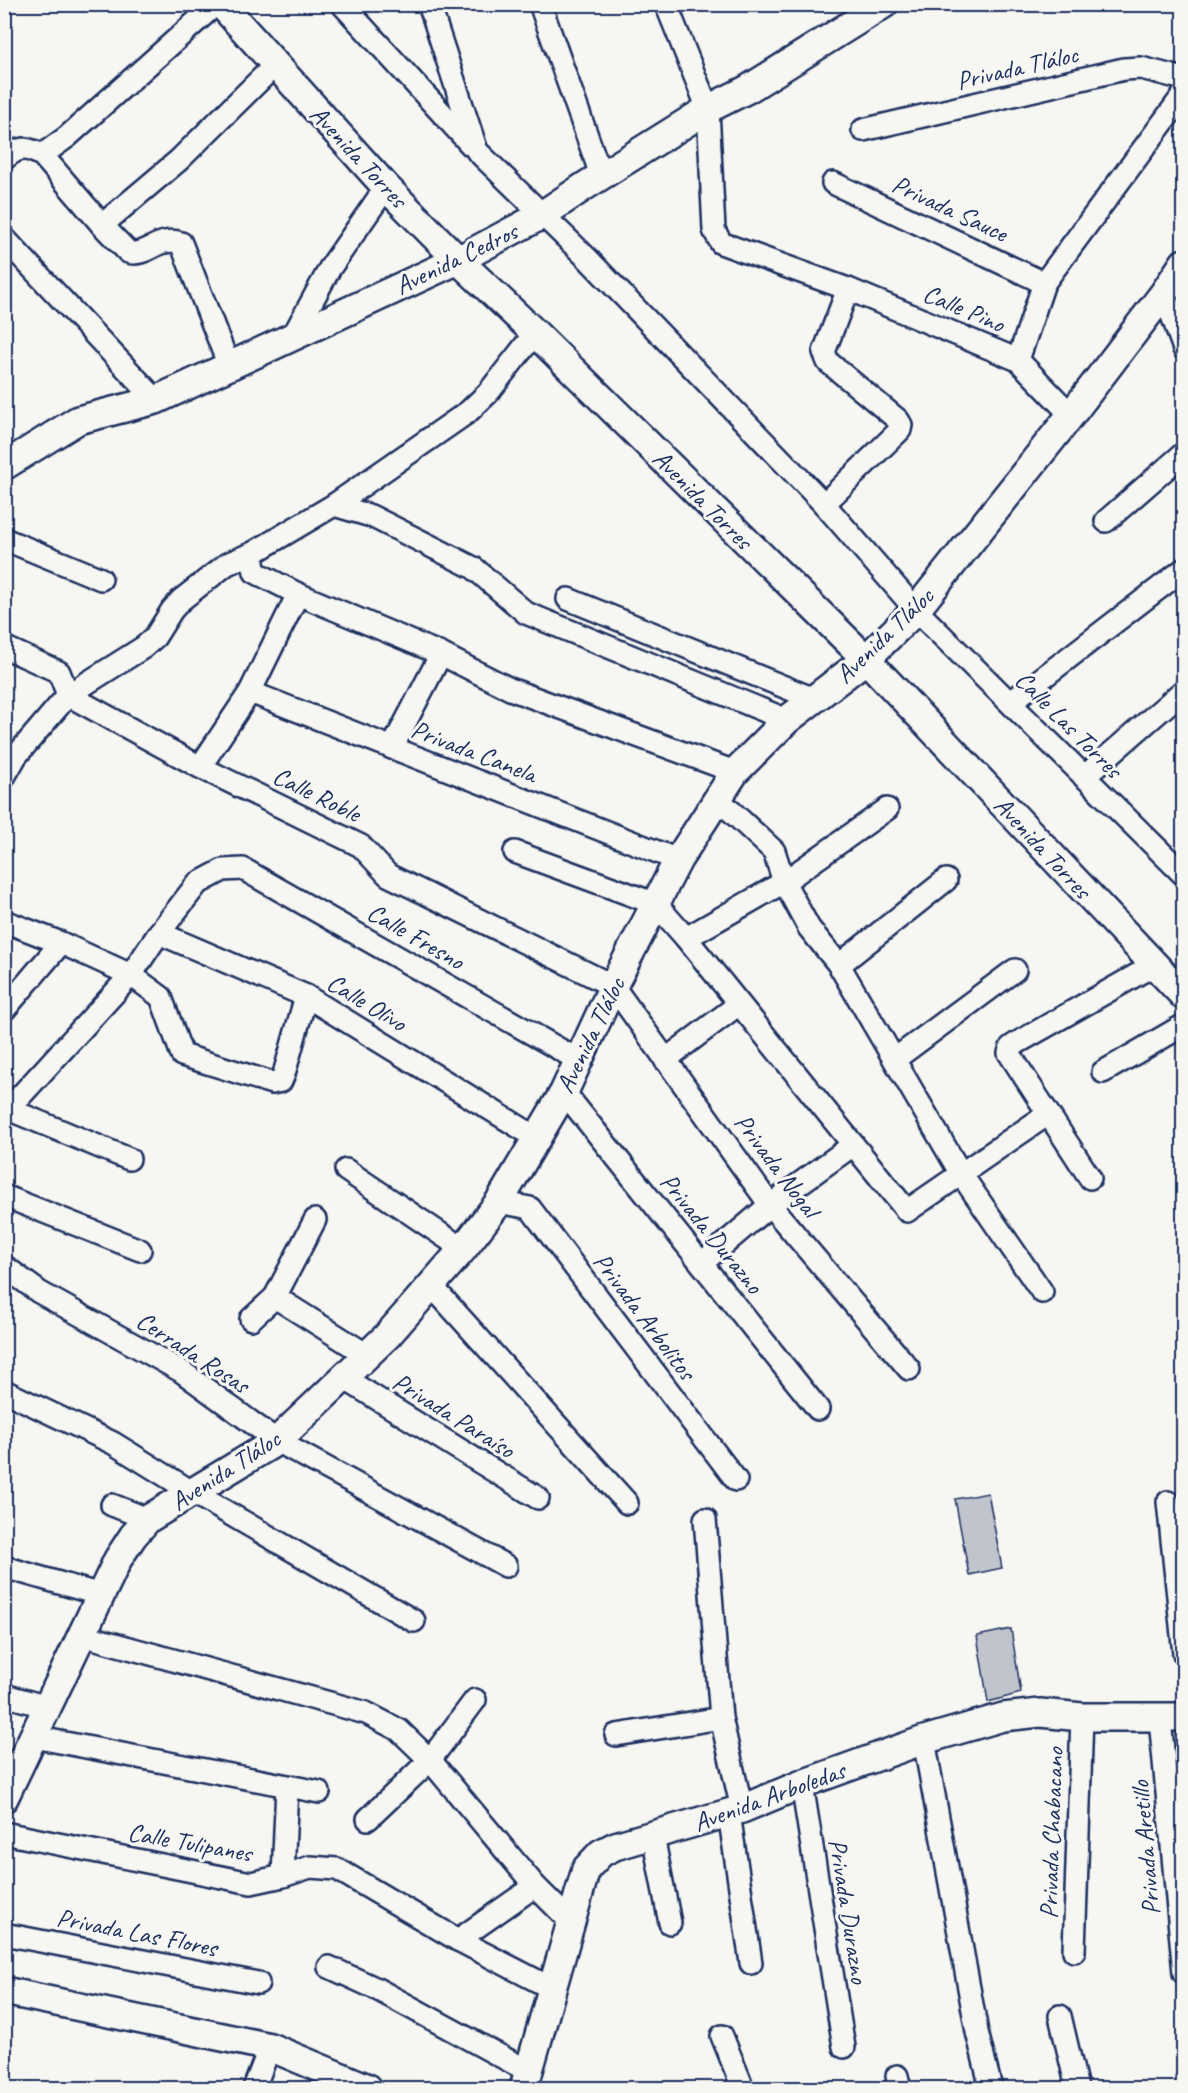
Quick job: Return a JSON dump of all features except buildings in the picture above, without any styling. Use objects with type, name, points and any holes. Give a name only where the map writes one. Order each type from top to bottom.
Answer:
[{"type":"main road","name":"Avenida Torres","points":[[222,4],[387,187],[458,260],[866,659],[1184,996]]},
{"type":"main road","name":"Avenida Cedros","points":[[4,466],[78,420],[156,400],[458,260],[542,215],[708,109],[748,89],[884,4]]},
{"type":"main road","name":"Avenida Tláloc","points":[[4,1798],[11,1768],[34,1737],[118,1559],[133,1536],[148,1519],[277,1440],[387,1336],[463,1250],[499,1202],[564,1092],[613,986],[678,860],[735,772],[788,720],[866,659],[916,610],[1071,415],[1164,293],[1184,263]]},
{"type":"main road","name":"Avenida Arboledas","points":[[526,2080],[586,1869],[601,1853],[615,1846],[736,1811],[924,1740],[1003,1717],[1040,1713],[1082,1717],[1172,1718]]},
{"type":"main road","points":[[4,1991],[270,2047],[364,2088]]},
{"type":"street","points":[[42,154],[85,122],[216,4]]},
{"type":"street","name":"Calle Las Torres","points":[[342,4],[477,151],[595,267],[824,504],[916,610],[1184,875]]},
{"type":"street","points":[[429,4],[477,151]]},
{"type":"street","points":[[540,4],[602,176]]},
{"type":"street","name":"Calle Pino","points":[[666,4],[708,109],[714,230],[721,243],[848,289],[1018,360],[1044,283],[1184,94]]},
{"type":"street","points":[[102,225],[179,160],[275,65]]},
{"type":"street","name":"Privada Tláloc","points":[[863,130],[1124,69],[1141,68],[1184,80]]},
{"type":"street","points":[[4,159],[14,151],[27,147],[42,154],[128,252],[133,254],[163,241],[172,240],[181,243],[229,366]]},
{"type":"street","name":"Privada Sauce","points":[[833,183],[1044,283]]},
{"type":"street","points":[[293,336],[330,268],[387,187]]},
{"type":"street","points":[[4,237],[156,400]]},
{"type":"street","points":[[824,504],[900,430],[898,420],[828,362],[825,357],[824,352],[848,289]]},
{"type":"street","points":[[1164,293],[1184,349]]},
{"type":"street","points":[[4,777],[16,756],[68,695],[144,648],[155,637],[181,600],[227,564],[253,552],[334,505],[468,412],[488,393],[535,333]]},
{"type":"street","points":[[1018,360],[1071,415]]},
{"type":"street","points":[[1106,521],[1184,453]]},
{"type":"street","points":[[334,505],[371,516],[474,568],[526,613],[788,720]]},
{"type":"street","points":[[4,539],[101,579]]},
{"type":"street","points":[[253,552],[255,572],[298,594],[441,654],[510,689],[735,772]]},
{"type":"street","points":[[1011,702],[1184,569]]},
{"type":"street","points":[[201,767],[250,692],[298,594]]},
{"type":"street","points":[[568,599],[814,699]]},
{"type":"street","points":[[4,647],[59,672],[68,695]]},
{"type":"street","points":[[392,748],[441,654]]},
{"type":"street","points":[[1084,777],[1184,690]]},
{"type":"street","name":"Privada Canela","points":[[250,692],[678,860]]},
{"type":"street","name":"Calle Roble","points":[[68,695],[201,767],[361,846],[388,875],[613,986]]},
{"type":"street","points":[[718,799],[774,851],[784,882],[809,928],[839,965],[961,1174],[1042,1292]]},
{"type":"street","points":[[686,938],[784,882],[887,809]]},
{"type":"street","points":[[515,852],[656,904],[907,1211],[1048,1114]]},
{"type":"street","name":"Calle Fresno","points":[[159,933],[197,884],[223,870],[243,869],[580,1060]]},
{"type":"street","points":[[839,965],[946,880]]},
{"type":"street","points":[[4,921],[61,943],[130,975],[161,996],[182,1055],[272,1083],[281,1081],[306,996]]},
{"type":"street","points":[[129,1159],[6,1112],[130,975],[159,933]]},
{"type":"street","name":"Calle Olivo","points":[[159,933],[306,996],[537,1138]]},
{"type":"street","points":[[4,1010],[61,943]]},
{"type":"street","points":[[1090,1178],[1009,1053],[1011,1047],[1154,965]]},
{"type":"street","points":[[895,1059],[1015,970]]},
{"type":"street","name":"Privada Nogal","points":[[613,986],[770,1205],[909,1369]]},
{"type":"street","points":[[665,1060],[739,1004]]},
{"type":"street","points":[[1103,1072],[1184,1025]]},
{"type":"street","name":"Privada Durazno","points":[[564,1092],[818,1409]]},
{"type":"street","points":[[702,1263],[770,1205],[853,1145]]},
{"type":"street","points":[[346,1170],[463,1250]]},
{"type":"street","points":[[4,1196],[140,1250]]},
{"type":"street","name":"Privada Arbolitos","points":[[499,1202],[530,1208],[736,1480]]},
{"type":"street","points":[[251,1319],[275,1297],[315,1220]]},
{"type":"street","name":"Cerrada Rosas","points":[[4,1266],[39,1292],[181,1371],[277,1440],[506,1566]]},
{"type":"street","points":[[430,1286],[627,1503]]},
{"type":"street","points":[[275,1297],[367,1355]]},
{"type":"street","name":"Privada Paraíso","points":[[342,1377],[538,1498]]},
{"type":"street","points":[[13,1396],[113,1443],[414,1622]]},
{"type":"street","points":[[1168,1502],[1184,1654]]},
{"type":"street","points":[[112,1505],[148,1519]]},
{"type":"street","points":[[705,1519],[721,1718],[736,1811],[752,1963]]},
{"type":"street","points":[[4,1567],[101,1595]]},
{"type":"street","points":[[82,1635],[366,1713],[399,1730],[430,1760],[535,1886],[570,1922]]},
{"type":"street","points":[[4,1695],[48,1707]]},
{"type":"street","points":[[368,1819],[430,1760],[476,1700]]},
{"type":"street","name":"Privada Chabacano","points":[[1074,1951],[1082,1717]]},
{"type":"street","points":[[616,1735],[721,1718]]},
{"type":"street","name":"Privada Aretillo","points":[[1172,1718],[1184,1973]]},
{"type":"street","points":[[34,1737],[319,1792]]},
{"type":"street","points":[[924,1740],[976,2032],[991,2088]]},
{"type":"street","name":"Privada Durazno","points":[[802,1785],[844,2047]]},
{"type":"street","points":[[283,1876],[287,1786]]},
{"type":"street","name":"Calle Tulipanes","points":[[4,1833],[251,1883],[310,1867],[337,1869],[458,1940],[551,1988]]},
{"type":"street","points":[[653,1836],[670,1923]]},
{"type":"street","points":[[458,1940],[535,1886]]},
{"type":"street","name":"Privada Las Flores","points":[[4,1934],[258,1983]]},
{"type":"street","points":[[329,1967],[375,1988],[526,2080]]},
{"type":"street","points":[[1060,2016],[1077,2088]]},
{"type":"street","points":[[722,2036],[743,2088]]},
{"type":"street","points":[[254,2088],[270,2047]]}]
